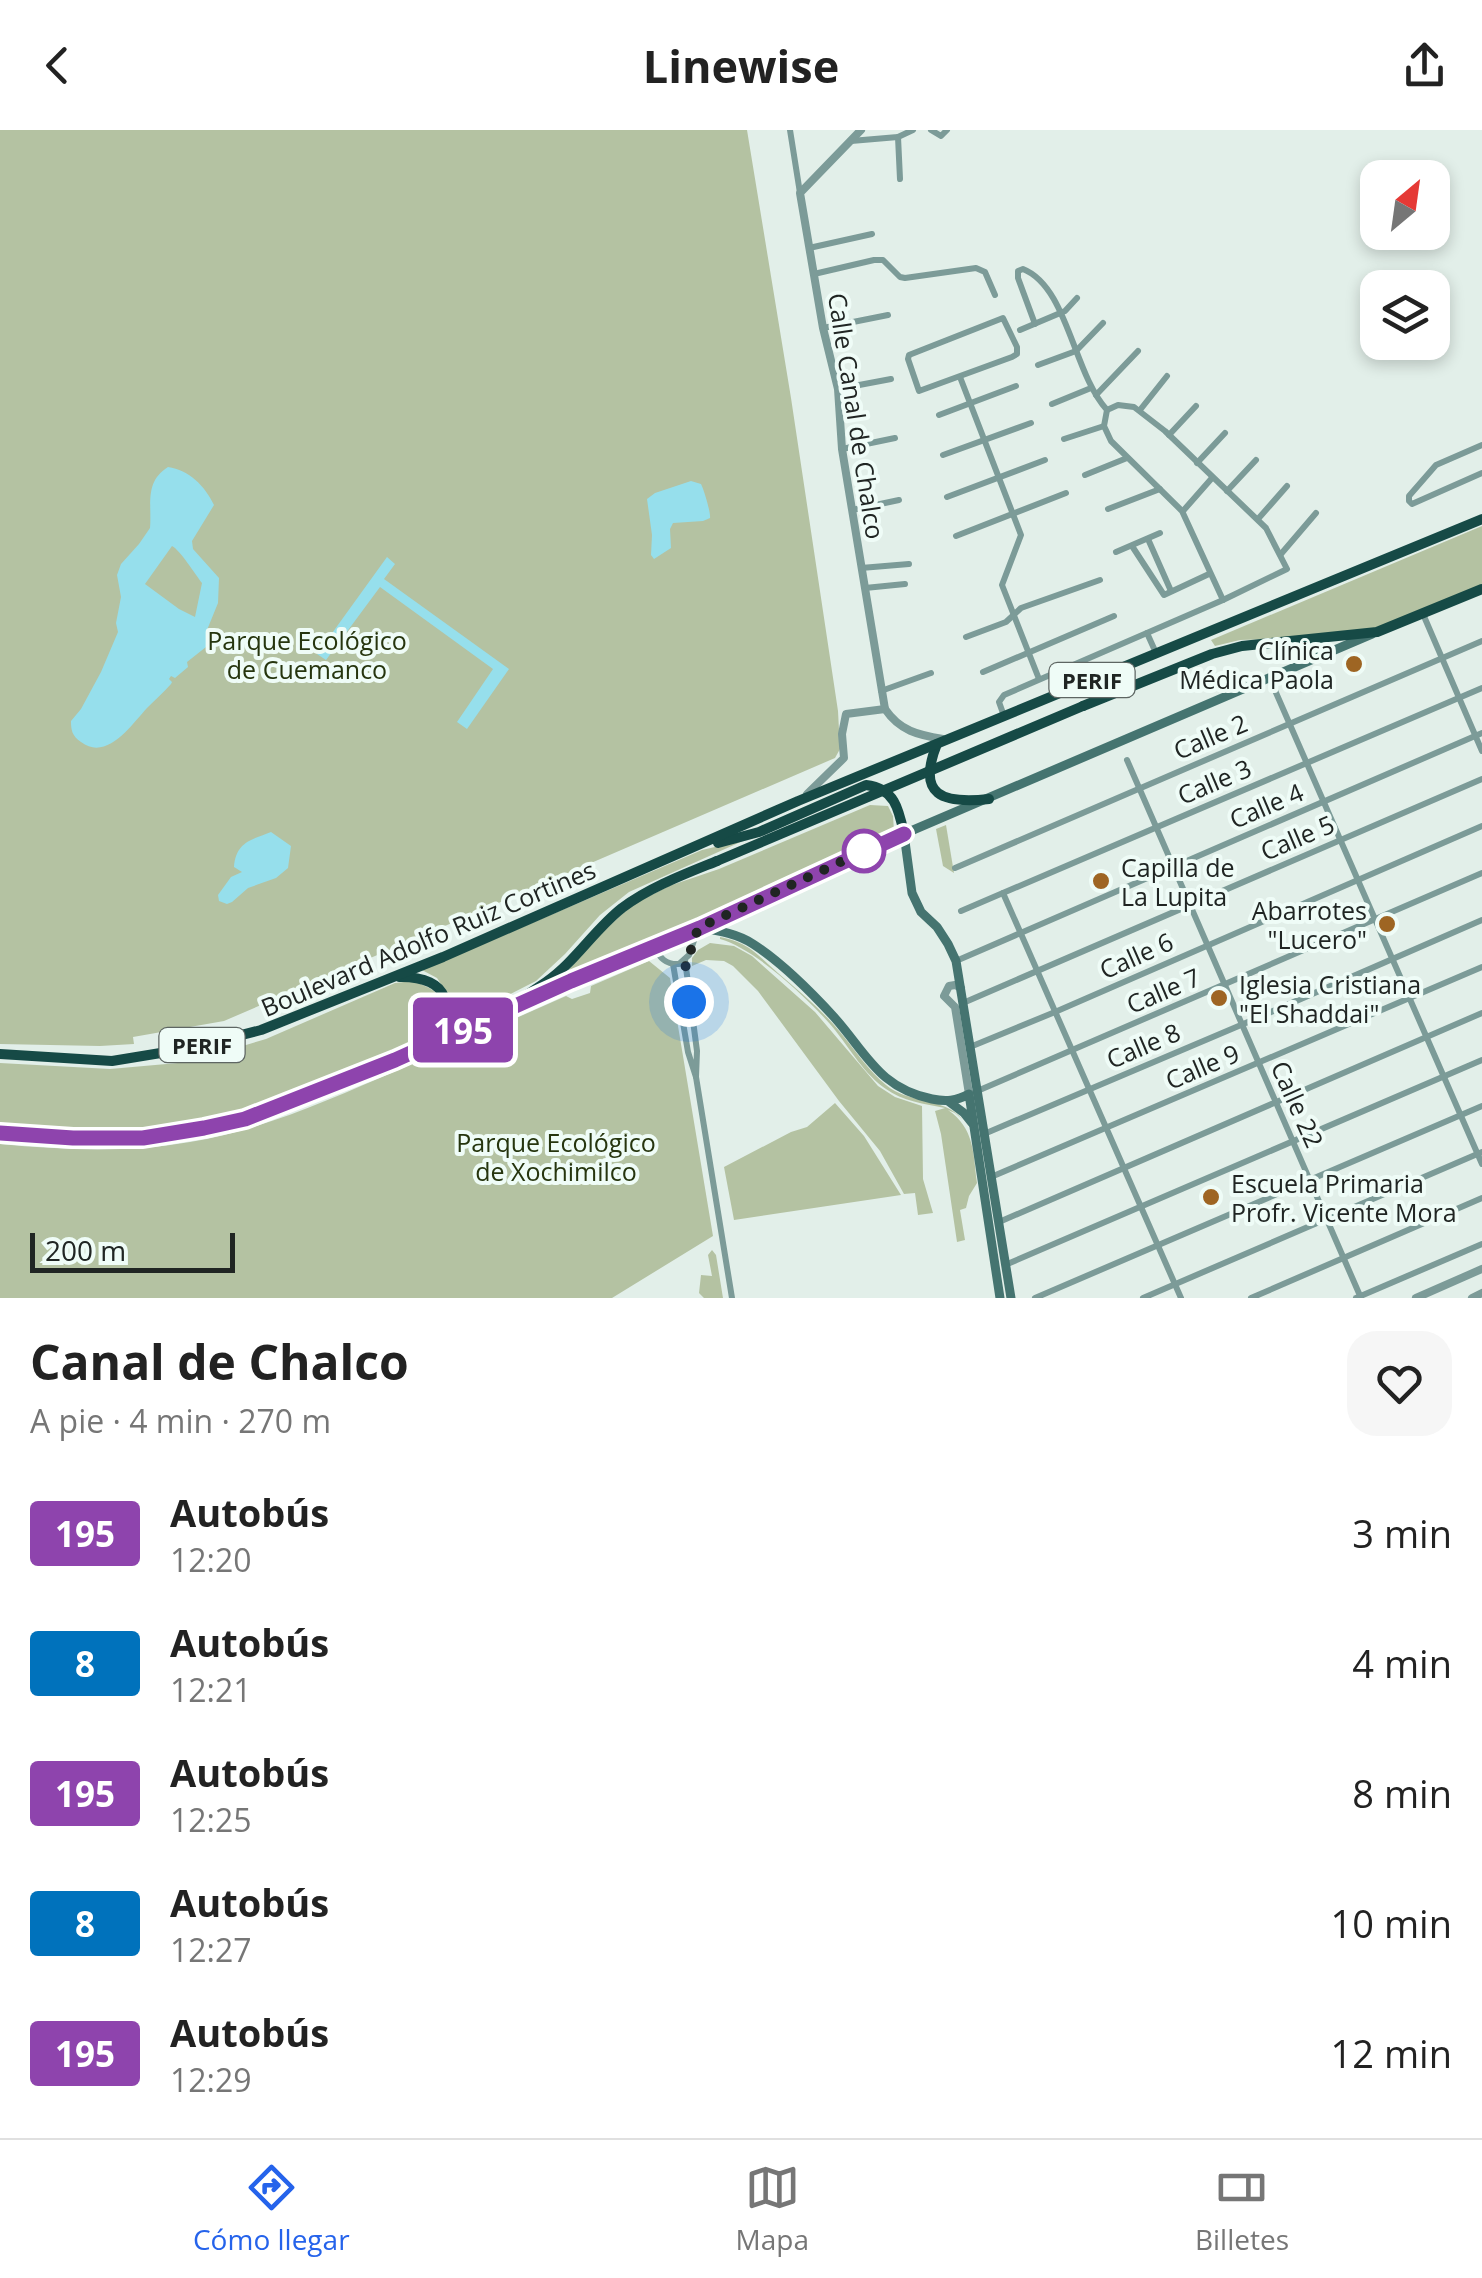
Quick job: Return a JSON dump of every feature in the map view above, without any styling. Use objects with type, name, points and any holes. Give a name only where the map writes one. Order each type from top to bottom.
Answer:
[{"type":"highway","name":"PERIF","points":[[798,801],[1482,519]]},
{"type":"highway","name":"PERIF","points":[[0,1133],[143,1138],[245,1119],[499,1014],[550,980],[619,910],[670,880],[1212,654],[1242,646],[1377,632],[1482,589]]},
{"type":"highway","points":[[942,742],[930,761],[930,779],[940,795],[960,802],[989,799]]},
{"type":"highway","points":[[680,854],[759,832],[866,785],[875,786],[895,800],[904,834]]},
{"type":"highway","name":"Boulevard Adolfo Ruiz Cortines","points":[[0,1054],[112,1060],[191,1048],[260,1030],[394,977],[798,801]]},
{"type":"highway","points":[[394,977],[417,976],[438,986],[443,994],[444,1019],[421,1048]]},
{"type":"main road","name":"PERIF","points":[[499,1014],[904,834],[1377,632]]},
{"type":"main road","points":[[904,834],[912,893],[956,961],[970,1047],[973,1124],[1000,1298]]},
{"type":"main road","points":[[699,928],[734,934],[759,948],[832,1015],[882,1076],[916,1095],[945,1101],[973,1124]]},
{"type":"main road","points":[[945,1101],[973,1092]]},
{"type":"main road","points":[[973,1092],[992,1177],[1010,1298]]},
{"type":"street","name":"Calle Canal de Chalco","points":[[790,130],[823,328],[838,388],[842,449],[881,709]]},
{"type":"street","points":[[800,193],[861,130]]},
{"type":"street","points":[[850,141],[898,137],[913,130]]},
{"type":"street","points":[[931,130],[940,136],[947,130]]},
{"type":"street","points":[[898,137],[900,179]]},
{"type":"street","points":[[809,248],[872,234]]},
{"type":"street","points":[[814,274],[874,260],[883,260],[905,278],[976,268],[985,272],[994,295]]},
{"type":"street","points":[[1035,324],[1018,278],[1018,271],[1023,269],[1051,290],[1093,392],[1107,410],[1104,426],[1111,441],[1182,511],[1223,600]]},
{"type":"street","points":[[1020,330],[1060,313],[1078,298]]},
{"type":"street","points":[[823,328],[888,314]]},
{"type":"street","points":[[1003,318],[1017,347],[1016,354],[960,377],[919,391],[909,354],[1003,318]]},
{"type":"street","points":[[1038,365],[1076,351],[1103,323]]},
{"type":"street","points":[[1052,404],[1093,392],[1138,351]]},
{"type":"street","points":[[1140,410],[1167,376]]},
{"type":"street","points":[[960,377],[1021,540],[1002,583],[1039,679]]},
{"type":"street","points":[[838,388],[891,379]]},
{"type":"street","points":[[939,415],[1016,386]]},
{"type":"street","points":[[1004,716],[1000,698],[1287,570],[1266,528],[1169,435],[1140,410],[1118,405],[1107,410]]},
{"type":"street","points":[[1169,435],[1196,406]]},
{"type":"street","points":[[944,455],[1031,423]]},
{"type":"street","points":[[1064,439],[1104,426]]},
{"type":"street","points":[[1198,463],[1224,432]]},
{"type":"street","points":[[842,449],[894,438]]},
{"type":"street","points":[[1482,445],[1436,466],[1409,496],[1409,501],[1412,504],[1482,473]]},
{"type":"street","points":[[1085,476],[1127,458]]},
{"type":"street","points":[[947,497],[1045,460]]},
{"type":"street","points":[[1228,491],[1256,460]]},
{"type":"street","points":[[1182,511],[1212,478]]},
{"type":"street","points":[[1258,519],[1286,486]]},
{"type":"street","points":[[1108,509],[1160,489]]},
{"type":"street","points":[[956,536],[1066,493]]},
{"type":"street","points":[[852,510],[899,500]]},
{"type":"street","points":[[1280,554],[1316,513]]},
{"type":"street","points":[[1116,552],[1160,533]]},
{"type":"street","points":[[1148,538],[1172,591]]},
{"type":"street","points":[[1132,546],[1164,594],[1210,574]]},
{"type":"street","points":[[861,568],[909,564]]},
{"type":"street","points":[[966,636],[1006,622],[1021,608],[1100,580]]},
{"type":"street","points":[[865,588],[905,584]]},
{"type":"street","points":[[1423,614],[1479,735],[1482,751]]},
{"type":"street","points":[[983,672],[1114,616]]},
{"type":"street","points":[[1146,633],[1156,653]]},
{"type":"street","name":"Calle 2","points":[[955,868],[1482,641]]},
{"type":"street","points":[[881,691],[931,673]]},
{"type":"street","points":[[1270,679],[1482,1164]]},
{"type":"street","name":"Calle 3","points":[[961,911],[1482,688]]},
{"type":"street","points":[[798,801],[842,762],[846,714],[881,709],[903,729],[942,742]]},
{"type":"street","name":"Calle 4","points":[[956,961],[1479,735]]},
{"type":"street","name":"Calle 22","points":[[1127,760],[1359,1297]]},
{"type":"street","name":"Calle 5","points":[[963,1003],[1482,780]]},
{"type":"street","name":"Calle 6","points":[[970,1047],[1482,826]]},
{"type":"street","name":"Calle 7","points":[[973,1092],[1482,874]]},
{"type":"street","points":[[1002,893],[1181,1298]]},
{"type":"street","name":"Calle 8","points":[[984,1134],[1482,920]]},
{"type":"street","points":[[699,928],[685,960],[688,1052],[696,1076],[732,1298]]},
{"type":"street","points":[[654,947],[659,956],[673,964],[685,1003]]},
{"type":"street","points":[[673,964],[685,960]]},
{"type":"street","name":"Calle 9","points":[[992,1177],[1482,967]]},
{"type":"street","points":[[961,988],[948,986],[944,996],[954,1007],[973,1092]]},
{"type":"street","points":[[999,1222],[1482,1012]]},
{"type":"street","points":[[1005,1265],[1482,1060]]},
{"type":"street","points":[[1035,1298],[1482,1106]]},
{"type":"street","points":[[1143,1298],[1480,1153]]},
{"type":"street","points":[[1251,1298],[1482,1198]]},
{"type":"street","points":[[1359,1297],[1482,1244]]},
{"type":"street","points":[[1416,1298],[1482,1269]]},
{"type":"green space","name":"Parque Ecológico de Cuemanco","points":[[0,130],[747,130],[838,711],[840,749],[835,758],[224,1021],[133,1037],[134,1044],[0,1044]]},
{"type":"green space","points":[[1482,526],[1482,588],[1375,636],[1240,640],[1215,646],[1211,640]]},
{"type":"green space","points":[[870,805],[888,806],[894,831],[557,984],[594,940],[632,905],[669,886]]},
{"type":"green space","points":[[946,825],[954,873],[943,866],[936,829]]},
{"type":"green space","points":[[745,840],[629,892],[600,915],[536,981],[443,1028],[447,993],[437,978],[422,970],[702,850]]},
{"type":"green space","points":[[720,937],[749,948],[803,994],[886,1085],[946,1107],[962,1119],[948,1110],[968,1134],[975,1162],[977,1183],[966,1208],[960,1210],[965,1240],[957,1242],[935,1111],[945,1108],[906,1099],[878,1083],[798,991],[766,964]]},
{"type":"green space","points":[[710,943],[734,946],[752,956],[815,1012],[878,1086],[922,1106],[923,1179],[933,1213],[918,1215],[915,1193],[904,1194],[880,1151],[758,991],[724,961],[706,960],[692,966],[698,950]]},
{"type":"green space","name":"Parque Ecológico de Xochimilco","points":[[649,961],[670,978],[713,1236],[612,1298],[0,1298],[0,1144],[142,1148],[244,1130],[348,1092],[566,996],[572,999],[590,993],[591,986]]},
{"type":"green space","points":[[413,981],[436,992],[443,1015],[416,1045],[239,1118],[139,1135],[0,1129],[0,1063],[110,1069],[189,1062],[266,1039],[395,983]]},
{"type":"green space","points":[[835,1103],[864,1136],[901,1195],[734,1220],[724,1167],[807,1127]]},
{"type":"green space","points":[[712,1250],[723,1298],[704,1298],[699,1293],[701,1275],[712,1276],[708,1255]]},
{"type":"water","points":[[168,467],[189,475],[214,505],[192,541],[193,549],[219,578],[218,603],[207,630],[206,647],[175,678],[171,676],[171,684],[118,738],[91,747],[76,737],[71,721],[101,672],[118,632],[121,597],[117,575],[121,564],[150,528],[152,487]],"holes":[[[172,546],[202,583],[195,617],[145,584]]]},
{"type":"water","points":[[691,481],[701,484],[710,518],[673,523],[671,548],[654,559],[647,499]]},
{"type":"water","points":[[387,557],[395,564],[384,579],[509,669],[467,729],[457,722],[493,669],[380,587],[326,660],[317,654]]},
{"type":"water","points":[[271,832],[291,846],[288,868],[276,878],[248,888],[232,902],[219,901],[218,895],[231,877],[242,872],[234,867],[241,847]]},
{"type":"bus line","name":"195","points":[[0,1133],[143,1138],[245,1119],[395,1060],[700,928],[904,834]]},
{"type":"place","name":"Clínica Médica Paola","points":[[1354,664]]},
{"type":"place","name":"Capilla de La Lupita","points":[[1101,881]]},
{"type":"place","name":"Abarrotes \"Lucero\"","points":[[1387,924]]},
{"type":"place","name":"Iglesia Cristiana \"El Shaddai\"","points":[[1219,998]]},
{"type":"place","name":"Escuela Primaria Profr. Vicente Mora","points":[[1211,1197]]},
{"type":"route","points":[[689,1002],[685,960],[698,928],[871,848],[864,851]]}]
